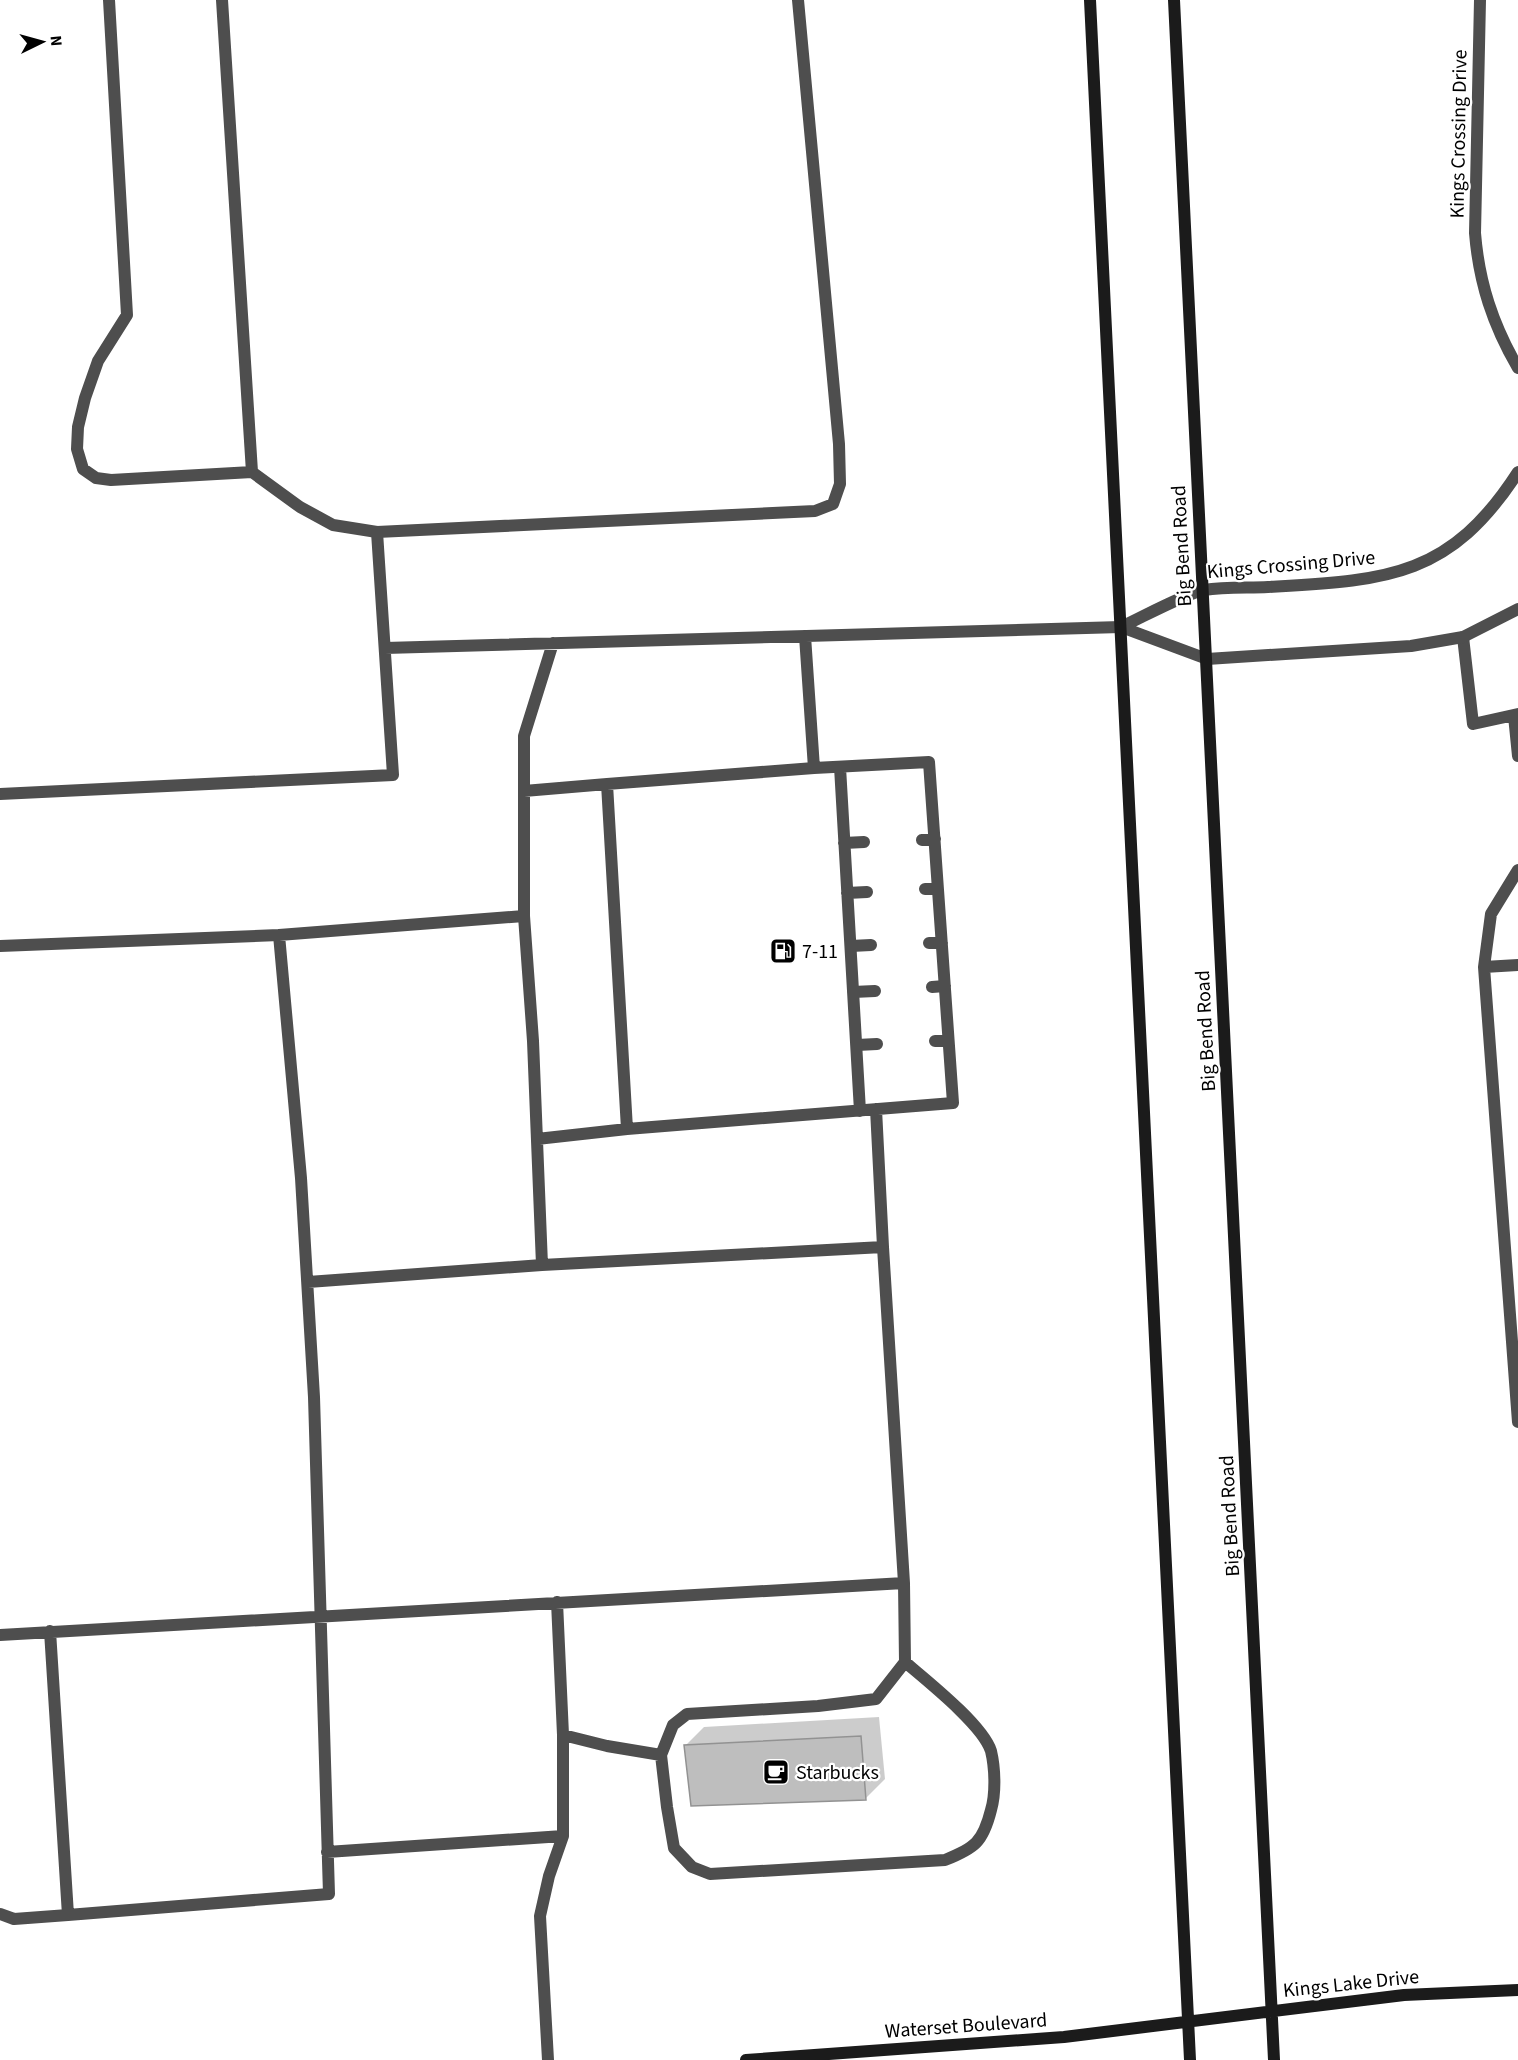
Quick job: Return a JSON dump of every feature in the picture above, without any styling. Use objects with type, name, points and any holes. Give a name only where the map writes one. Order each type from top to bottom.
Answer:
[{"type":"main road","points":[[1090,0],[1190,2060]]},
{"type":"main road","name":"Big Bend Road","points":[[1173,0],[1274,2060]]},
{"type":"main road","name":"Kings Lake Drive","points":[[1188,2023],[1404,1995],[1518,1990]]},
{"type":"main road","name":"Waterset Boulevard","points":[[746,2060],[1064,2037],[1188,2023]]},
{"type":"street","points":[[109,0],[127,315],[98,361],[85,398],[78,427],[77,449],[83,468],[96,478],[111,480],[252,472],[300,507],[333,525],[377,532],[815,512],[833,504],[840,484],[839,444],[798,0]]},
{"type":"street","points":[[222,0],[252,472]]},
{"type":"street","name":"Kings Crossing Drive","points":[[1480,0],[1475,233],[1477,261],[1485,297],[1498,334],[1518,368]]},
{"type":"street","name":"Kings Crossing Drive","points":[[1121,627],[1203,591],[1338,583],[1386,576],[1416,566],[1443,554],[1460,541],[1506,491],[1518,472]]},
{"type":"street","points":[[0,794],[393,776],[377,532]]},
{"type":"street","points":[[385,648],[1121,627],[1206,659],[1411,646],[1463,637],[1518,609]]},
{"type":"street","points":[[805,636],[814,768]]},
{"type":"street","points":[[1463,637],[1473,724],[1516,715],[1518,756]]},
{"type":"street","points":[[542,1265],[525,916],[524,736],[553,643]]},
{"type":"street","points":[[524,791],[814,768],[929,762],[953,1103],[627,1129],[537,1139]]},
{"type":"street","points":[[840,767],[860,1111]]},
{"type":"street","points":[[606,784],[627,1129]]},
{"type":"street","points":[[922,840],[935,839]]},
{"type":"street","points":[[844,843],[864,842]]},
{"type":"street","points":[[1518,870],[1491,914],[1484,966],[1518,1422]]},
{"type":"street","points":[[925,890],[938,889]]},
{"type":"street","points":[[847,893],[867,892]]},
{"type":"street","points":[[0,946],[279,935],[525,916]]},
{"type":"street","points":[[0,1914],[14,1919],[329,1894],[308,1282],[302,1178],[279,935]]},
{"type":"street","points":[[928,943],[942,943]]},
{"type":"street","points":[[851,946],[871,945]]},
{"type":"street","points":[[1484,966],[1518,965]]},
{"type":"street","points":[[932,987],[945,986]]},
{"type":"street","points":[[853,992],[875,991]]},
{"type":"street","points":[[935,1041],[948,1041]]},
{"type":"street","points":[[856,1045],[877,1044]]},
{"type":"street","points":[[876,1109],[904,1583],[904,1662],[876,1699],[818,1706],[687,1714],[673,1725],[661,1755],[674,1848],[692,1867],[710,1874],[945,1860],[969,1851],[985,1834],[995,1798],[990,1749],[962,1712],[904,1662]]},
{"type":"street","points":[[308,1282],[542,1265],[883,1247]]},
{"type":"street","points":[[0,1635],[50,1630],[904,1583]]},
{"type":"street","points":[[548,2060],[540,1916],[549,1876],[563,1836],[563,1735],[557,1602]]},
{"type":"street","points":[[50,1630],[68,1915]]},
{"type":"street","points":[[563,1735],[607,1746],[661,1755]]},
{"type":"street","points":[[327,1852],[563,1836]]},
{"type":"building","name":"Starbucks","points":[[861,1736],[866,1800],[691,1806],[684,1745]]},
{"type":"place","name":"7-11","points":[[783,951]]},
{"type":"place","name":"Starbucks","points":[[776,1772]]}]
